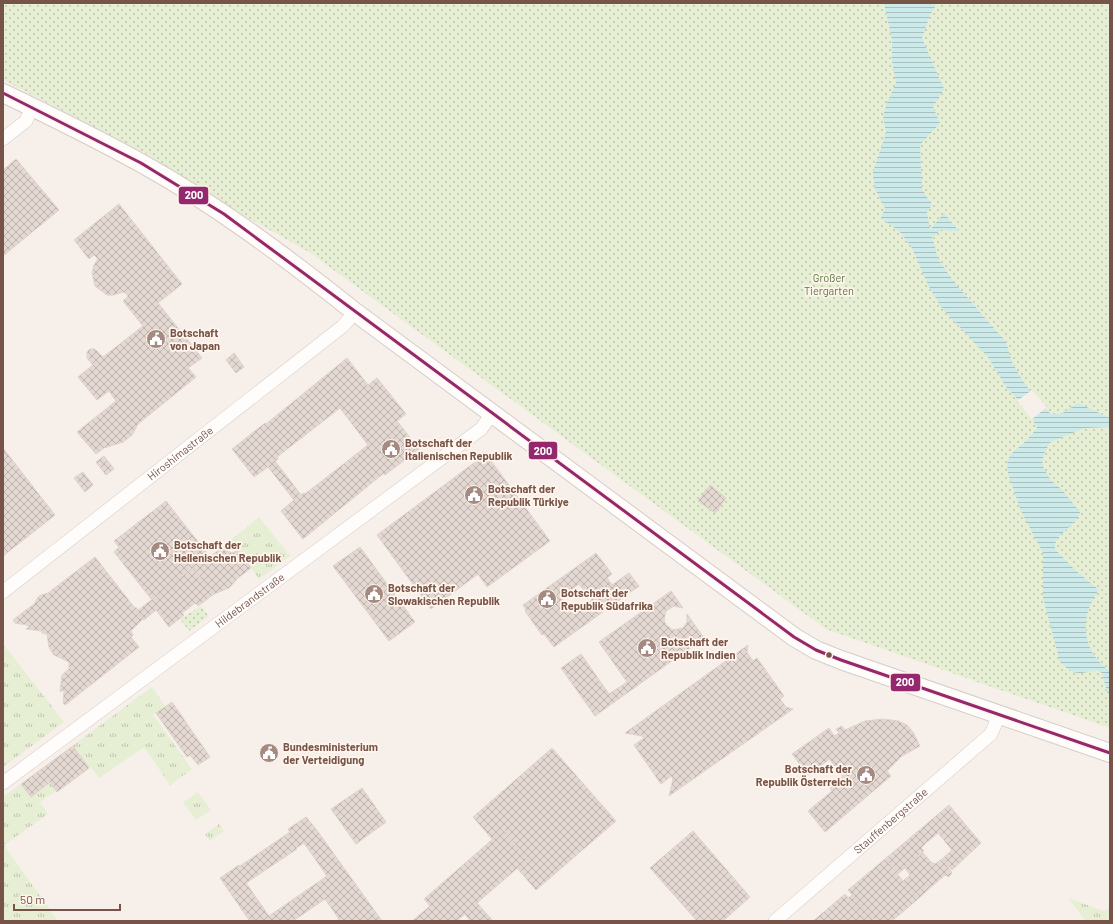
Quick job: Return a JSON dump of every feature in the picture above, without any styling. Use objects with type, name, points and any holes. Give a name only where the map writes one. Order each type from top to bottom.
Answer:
[{"type":"main road","points":[[3,93],[142,163],[230,218],[296,265],[355,312],[794,637],[816,650],[841,660],[1110,753]]},
{"type":"street","points":[[3,139],[26,121],[32,107]]},
{"type":"street","name":"Hiroshimastraße","points":[[3,592],[343,326],[355,312]]},
{"type":"street","name":"Hildebrandstraße","points":[[3,783],[481,429],[492,414]]},
{"type":"street","name":"Stauffenbergstraße","points":[[775,921],[990,734],[999,715]]},
{"type":"green space","name":"Großer Tiergarten","points":[[3,3],[1110,3],[1110,728],[826,629],[309,252],[239,213],[143,152],[3,80]]},
{"type":"green space","points":[[259,517],[290,556],[259,579],[231,540]]},
{"type":"green space","points":[[201,606],[209,616],[189,631],[180,619]]},
{"type":"green space","points":[[3,644],[64,722],[3,767]]},
{"type":"green space","points":[[152,687],[165,706],[153,715],[192,769],[170,785],[144,747],[99,778],[91,767],[40,802],[48,814],[4,845],[58,921],[3,921],[3,797]]},
{"type":"green space","points":[[198,792],[211,810],[196,820],[183,802]]},
{"type":"green space","points":[[219,824],[224,831],[210,841],[205,834]]},
{"type":"green space","points":[[1068,898],[1104,911],[1110,907],[1110,921],[1086,921]]},
{"type":"water","points":[[884,3],[934,3],[935,7],[930,15],[922,38],[944,89],[933,107],[940,123],[920,145],[922,189],[932,205],[927,212],[930,230],[944,213],[959,231],[941,230],[932,237],[938,259],[954,282],[1006,342],[1012,362],[1038,402],[1051,414],[1061,414],[1078,403],[1110,418],[1110,427],[1085,428],[1050,442],[1044,454],[1042,465],[1050,479],[1064,492],[1080,512],[1075,522],[1061,534],[1055,544],[1055,549],[1074,569],[1099,590],[1088,611],[1086,633],[1093,654],[1100,663],[1110,671],[1110,695],[1107,692],[1102,673],[1097,670],[1081,673],[1073,672],[1060,662],[1043,598],[1043,553],[1021,511],[1008,474],[1007,464],[1010,455],[1028,439],[1037,428],[1028,410],[1006,387],[988,357],[941,307],[928,285],[911,246],[900,232],[881,218],[885,208],[875,189],[873,172],[886,133],[883,116],[896,83],[892,61],[892,40]]},
{"type":"pier","points":[[1032,390],[1047,407],[1032,419],[1017,401]]},
{"type":"building","points":[[16,159],[59,210],[3,256],[3,170]]},
{"type":"building","name":"Botschaft von Japan","points":[[119,204],[182,284],[158,303],[202,358],[188,368],[196,377],[138,424],[132,435],[123,442],[104,448],[96,454],[77,432],[116,401],[109,391],[97,400],[78,377],[93,365],[87,358],[87,352],[90,349],[95,349],[103,357],[143,326],[123,301],[128,296],[124,292],[107,295],[95,286],[92,273],[94,265],[98,259],[94,255],[89,259],[74,240]]},
{"type":"building","points":[[234,353],[244,367],[236,373],[226,360]]},
{"type":"building","name":"Botschaft der Italienischen Republik","points":[[347,358],[368,385],[377,378],[406,414],[397,421],[419,449],[385,475],[384,473],[303,539],[281,511],[294,500],[268,467],[254,477],[232,449],[265,423],[266,424]],"holes":[[[340,408],[368,445],[305,494],[304,493],[301,495],[275,461],[278,459],[277,457]]]},
{"type":"building","points":[[3,448],[55,515],[3,556]]},
{"type":"building","name":"Botschaft der Republik Türkiye","points":[[486,454],[550,541],[487,587],[478,574],[431,609],[377,535]]},
{"type":"building","points":[[104,456],[114,469],[106,475],[96,462]]},
{"type":"building","points":[[83,472],[93,485],[85,492],[74,478]]},
{"type":"building","points":[[710,485],[726,498],[715,513],[698,501]]},
{"type":"building","name":"Botschaft der Hellenischen Republik","points":[[166,501],[210,557],[221,548],[232,553],[238,550],[251,568],[238,578],[229,588],[214,594],[193,568],[152,600],[114,552],[119,547],[114,541]]},
{"type":"building","name":"Botschaft der Slowakischen Republik","points":[[360,547],[415,622],[389,641],[333,566]]},
{"type":"building","name":"Botschaft der Republik Südafrika","points":[[596,553],[612,574],[607,578],[612,585],[629,573],[639,586],[554,647],[544,634],[542,635],[525,611],[526,610],[523,605]],"holes":[[[579,584],[592,600],[573,614],[561,598]]]},
{"type":"building","points":[[95,557],[134,607],[137,608],[137,611],[143,619],[131,631],[133,635],[131,637],[139,647],[65,705],[63,703],[64,691],[63,690],[60,692],[62,675],[69,669],[69,662],[54,655],[49,647],[47,634],[42,633],[42,631],[26,629],[29,627],[27,625],[15,623],[13,620],[34,604],[39,596],[48,593]]},
{"type":"building","points":[[193,568],[214,594],[198,606],[195,603],[182,613],[184,615],[169,627],[156,610],[144,620],[137,611]]},
{"type":"building","name":"Botschaft der Republik Indien","points":[[671,591],[683,608],[674,606],[666,611],[664,620],[666,625],[673,630],[683,628],[687,622],[687,614],[704,638],[595,716],[561,668],[581,654],[609,694],[627,682],[599,642]]},
{"type":"building","points":[[748,645],[747,652],[753,661],[757,658],[784,696],[780,699],[786,707],[793,709],[669,796],[673,779],[671,776],[661,784],[634,745],[644,738],[642,736],[625,733]]},
{"type":"building","points":[[172,702],[210,757],[198,765],[190,755],[187,757],[156,713]]},
{"type":"building","name":"Botschaft der Republik Österreich","points":[[883,719],[898,721],[907,725],[913,732],[920,746],[902,756],[887,771],[891,776],[825,832],[808,811],[832,791],[830,788],[843,776],[836,770],[830,759],[808,775],[792,754],[829,728],[834,736],[839,733],[836,729],[842,726],[845,730],[865,721]]},
{"type":"building","points":[[73,746],[89,768],[57,792],[50,782],[31,797],[21,784]]},
{"type":"building","points":[[552,748],[616,821],[536,890],[517,868],[528,859],[503,830],[492,839],[473,817]]},
{"type":"building","points":[[362,788],[386,822],[356,844],[331,809]]},
{"type":"building","points":[[949,805],[981,843],[952,870],[942,859],[952,850],[938,833],[926,843],[917,832]]},
{"type":"building","points":[[306,817],[382,921],[336,921],[339,919],[325,899],[293,921],[249,920],[220,878],[290,832],[288,829]],"holes":[[[304,843],[327,876],[269,916],[246,883]]]},
{"type":"building","points":[[503,830],[528,859],[477,903],[493,921],[470,921],[465,914],[457,921],[412,921],[430,906],[424,899]]},
{"type":"building","points":[[693,831],[750,897],[723,921],[697,921],[650,868]]},
{"type":"building","points":[[917,832],[926,843],[921,848],[924,851],[898,874],[885,859]]},
{"type":"building","points":[[923,853],[931,862],[935,864],[942,859],[952,873],[949,877],[945,875],[929,889],[925,885],[915,894],[903,881],[910,875],[905,868]]},
{"type":"building","points":[[885,859],[918,899],[892,921],[874,921],[848,890]]},
{"type":"building","points":[[925,885],[929,889],[918,899],[915,894]]},
{"type":"building","points":[[845,894],[867,921],[813,921]]},
{"type":"building","points":[[852,895],[874,921],[867,921],[848,898]]},
{"type":"transit line","name":"200","points":[[3,93],[141,163],[224,214],[794,637],[816,650],[841,660],[1110,753]]},
{"type":"place","name":"Botschaft von Japan","points":[[156,339]]},
{"type":"place","name":"Botschaft der Italienischen Republik","points":[[391,449]]},
{"type":"place","name":"Botschaft der Republik Türkiye","points":[[474,495]]},
{"type":"place","name":"Botschaft der Hellenischen Republik","points":[[160,551]]},
{"type":"place","name":"Botschaft der Slowakischen Republik","points":[[374,594]]},
{"type":"place","name":"Botschaft der Republik Südafrika","points":[[547,599]]},
{"type":"place","name":"Botschaft der Republik Indien","points":[[647,648]]},
{"type":"place","name":"Bundesministerium der Verteidigung","points":[[269,753]]},
{"type":"place","name":"Botschaft der Republik Österreich","points":[[866,775]]}]
